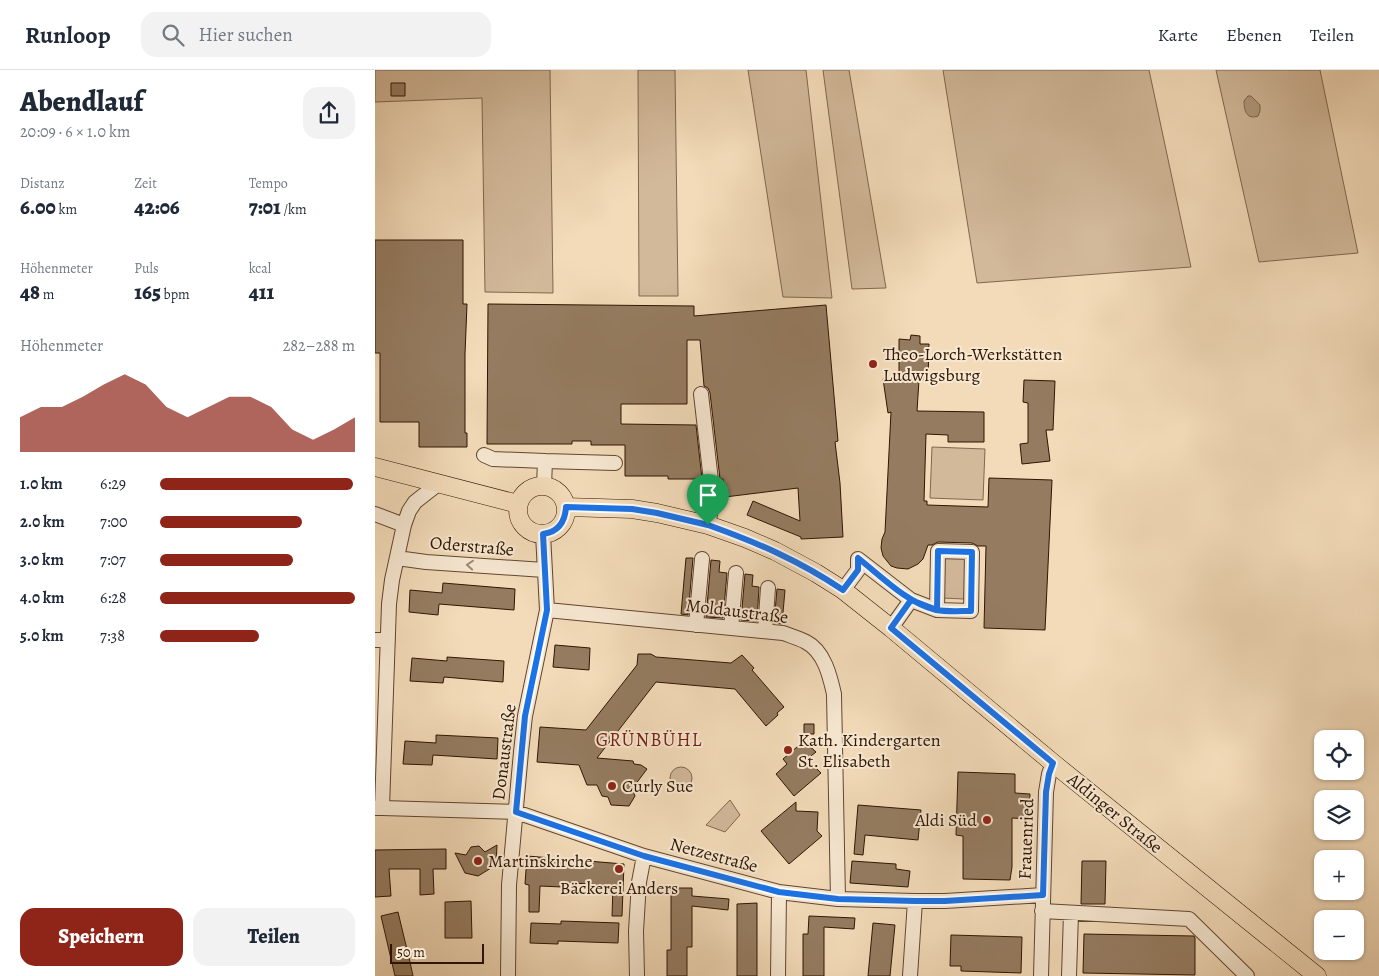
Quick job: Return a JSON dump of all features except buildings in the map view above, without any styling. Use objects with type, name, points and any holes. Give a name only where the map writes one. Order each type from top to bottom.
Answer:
[{"type":"main road","points":[[375,467],[518,504]]},
{"type":"main road","points":[[535,486],[544,486],[550,487],[561,495],[566,507],[566,515],[563,523],[557,529],[550,533],[535,534],[528,530],[519,519],[518,504],[521,496],[527,490],[535,486]]},
{"type":"main road","name":"Aldinger Straße","points":[[566,507],[632,509],[708,525],[745,538],[816,573],[843,590],[891,628],[1053,763],[1317,976]]},
{"type":"street","points":[[701,394],[713,498],[708,525]]},
{"type":"street","points":[[484,455],[493,459],[615,463]]},
{"type":"street","points":[[544,486],[545,461]]},
{"type":"street","points":[[378,808],[381,640],[404,525],[409,510],[415,502],[438,484]]},
{"type":"street","points":[[375,514],[404,525]]},
{"type":"street","name":"Donaustraße","points":[[508,976],[509,885],[525,716],[547,610],[543,534]]},
{"type":"street","points":[[843,590],[858,570],[858,558],[911,600],[937,610],[971,611],[972,552],[938,551],[937,610]]},
{"type":"street","name":"Oderstraße","points":[[397,558],[426,562],[544,570]]},
{"type":"street","points":[[696,625],[702,559]]},
{"type":"street","points":[[731,628],[735,574]]},
{"type":"street","points":[[765,631],[768,588]]},
{"type":"street","points":[[891,628],[911,600]]},
{"type":"street","name":"Moldaustraße","points":[[547,610],[783,633],[808,642],[819,654],[829,674],[834,694],[838,899]]},
{"type":"street","name":"Frauenried","points":[[1041,976],[1046,792],[1053,763]]},
{"type":"street","name":"Netzestraße","points":[[378,808],[516,812],[644,856],[779,892],[838,899],[915,901],[1043,895]]},
{"type":"street","points":[[637,976],[636,931],[638,892],[644,856]]},
{"type":"street","points":[[777,976],[779,892]]},
{"type":"street","points":[[910,976],[915,901]]},
{"type":"street","points":[[1042,911],[1189,919],[1247,976]]},
{"type":"street","points":[[1069,976],[1071,913]]},
{"type":"shaded area","points":[[375,70],[550,70],[553,293],[485,292],[482,98],[375,102]]},
{"type":"shaded area","points":[[638,70],[675,70],[678,296],[639,296]]},
{"type":"shaded area","points":[[748,70],[806,70],[832,298],[783,297]]},
{"type":"shaded area","points":[[823,70],[849,70],[886,288],[852,289]]},
{"type":"shaded area","points":[[943,70],[1149,70],[1191,267],[977,283]]},
{"type":"shaded area","points":[[1216,70],[1320,70],[1358,253],[1259,262]]},
{"type":"shaded area","points":[[1248,96],[1251,96],[1260,105],[1258,116],[1251,117],[1247,114],[1244,101]]},
{"type":"shaded area","points":[[932,447],[985,449],[983,500],[930,498]]},
{"type":"shaded area","points":[[943,557],[966,558],[964,599],[942,598]]},
{"type":"shaded area","points":[[681,767],[689,770],[692,778],[689,786],[681,789],[673,786],[670,778],[673,770]]},
{"type":"shaded area","points":[[730,800],[740,815],[725,832],[706,825]]},
{"type":"place","name":"Theo-Lorch-Werkstätten Ludwigsburg","points":[[873,364]]},
{"type":"place","name":"Kath. Kindergarten St. Elisabeth","points":[[788,750]]},
{"type":"place","name":"Curly Sue","points":[[612,786]]},
{"type":"place","name":"Aldi Süd","points":[[987,820]]},
{"type":"place","name":"Martinskirche","points":[[478,861]]},
{"type":"place","name":"Bäckerei Anders","points":[[619,869]]},
{"type":"district","name":"GRÜNBÜHL","points":[[649,740]]},
{"type":"route","points":[[708,525],[632,509],[566,507],[563,523],[550,533],[543,534],[547,610],[525,716],[516,812],[644,856],[779,892],[838,899],[915,901],[1043,895],[1046,792],[1053,763],[891,628],[911,600],[937,610],[938,551],[972,552],[971,611],[937,610],[928,606],[911,600],[858,558],[858,570],[843,590],[775,551],[708,525]]}]
